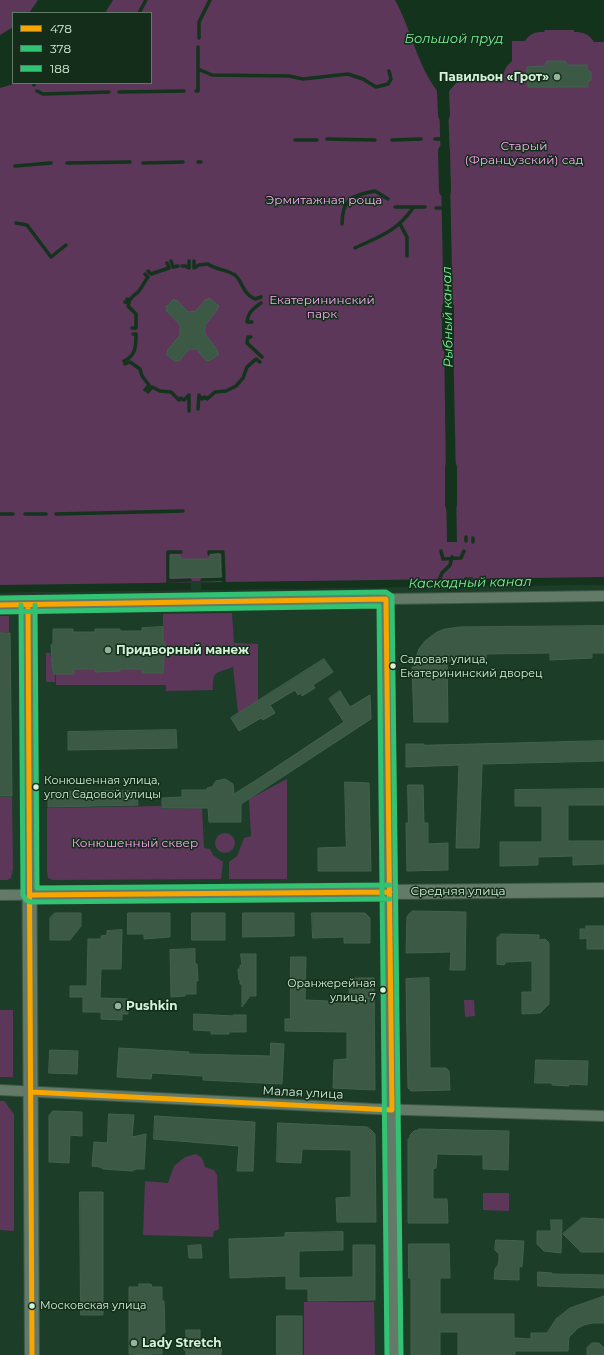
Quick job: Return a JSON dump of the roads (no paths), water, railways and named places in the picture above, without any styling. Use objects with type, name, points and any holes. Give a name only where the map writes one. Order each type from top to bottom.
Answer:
[{"type":"main road","points":[[0,605],[386,599],[390,892]]},
{"type":"main road","points":[[28,604],[32,1355]]},
{"type":"main road","name":"Средняя улица","points":[[390,892],[604,890]]},
{"type":"street","points":[[386,599],[604,596]]},
{"type":"street","points":[[390,892],[394,1355]]},
{"type":"street","name":"Средняя улица","points":[[0,895],[390,892]]},
{"type":"street","name":"Малая улица","points":[[0,1090],[392,1110],[604,1116]]},
{"type":"water","points":[[38,0],[113,0],[106,12],[30,12]]},
{"type":"water","name":"Большой пруд","points":[[395,0],[604,0],[604,42],[594,42],[588,35],[574,32],[574,30],[545,30],[544,32],[529,36],[525,41],[512,41],[512,61],[506,67],[503,75],[473,76],[454,85],[449,92],[438,92],[424,70],[406,23]]},
{"type":"water","points":[[12,28],[12,84],[14,84],[0,88],[0,35]]},
{"type":"water","points":[[439,100],[448,100],[450,167],[441,167]]},
{"type":"water","points":[[441,175],[450,175],[453,324],[444,324]]},
{"type":"water","points":[[453,331],[456,482],[446,482],[444,332]]},
{"type":"water","points":[[446,488],[456,488],[457,542],[447,542]]},
{"type":"water","name":"Каскадный канал","points":[[604,577],[604,585],[0,593],[0,585]]},
{"type":"waterway","points":[[140,12],[146,0]]},
{"type":"waterway","points":[[199,38],[199,22],[210,0]]},
{"type":"waterway","points":[[198,47],[198,69]]},
{"type":"waterway","points":[[196,91],[198,91],[198,69],[212,75],[289,76],[303,79],[348,74],[363,79],[376,87],[388,84],[391,79],[389,71]]},
{"type":"waterway","points":[[37,91],[43,94],[109,92]]},
{"type":"waterway","points":[[119,92],[184,91]]},
{"type":"waterway","name":"Рыбный канал","points":[[443,92],[444,115]]},
{"type":"waterway","points":[[327,139],[375,140]]},
{"type":"waterway","points":[[392,140],[421,139]]},
{"type":"waterway","points":[[435,139],[440,139]]},
{"type":"waterway","points":[[295,140],[317,140]]},
{"type":"waterway","name":"Рыбный канал","points":[[444,151],[445,191]]},
{"type":"waterway","points":[[67,163],[130,162]]},
{"type":"waterway","points":[[143,163],[183,162]]},
{"type":"waterway","points":[[15,166],[51,163]]},
{"type":"waterway","points":[[342,224],[342,216],[346,204],[354,197],[360,194],[375,191],[388,199]]},
{"type":"waterway","points":[[395,207],[425,207]]},
{"type":"waterway","points":[[355,248],[394,228],[413,208]]},
{"type":"waterway","points":[[436,208],[441,208]]},
{"type":"waterway","points":[[16,223],[27,225],[51,257],[66,245]]},
{"type":"waterway","points":[[400,224],[407,237],[407,256]]},
{"type":"waterway","points":[[171,261],[173,267],[178,266]]},
{"type":"waterway","points":[[182,266],[189,268],[189,261]]},
{"type":"waterway","points":[[194,261],[194,268],[199,265],[208,264],[232,273],[237,277],[249,295],[255,299],[261,297]]},
{"type":"waterway","points":[[148,271],[151,274],[169,268],[167,263]]},
{"type":"waterway","points":[[127,299],[130,300],[140,290],[148,277],[145,274]]},
{"type":"waterway","points":[[125,302],[129,303],[128,306],[136,314],[136,328],[132,328]]},
{"type":"waterway","points":[[252,322],[247,322],[250,313],[261,303]]},
{"type":"waterway","name":"Рыбный канал","points":[[448,307],[448,347]]},
{"type":"waterway","points":[[124,361],[133,353],[136,342],[136,334],[133,334]]},
{"type":"waterway","points":[[251,337],[248,337],[247,343],[262,357]]},
{"type":"waterway","points":[[198,409],[199,395],[202,399],[205,397],[207,399],[215,392],[226,391],[236,386],[243,378],[247,367],[256,359],[260,362]]},
{"type":"waterway","points":[[125,364],[130,362],[140,369],[142,376],[149,385],[145,390]]},
{"type":"waterway","points":[[148,392],[152,387],[160,391],[171,392],[179,400],[181,398],[184,400],[189,395],[189,411]]},
{"type":"waterway","name":"Рыбный канал","points":[[451,467],[451,505]]},
{"type":"waterway","points":[[56,514],[183,511]]},
{"type":"waterway","points":[[0,514],[13,514]]},
{"type":"waterway","points":[[25,514],[46,514]]},
{"type":"waterway","points":[[441,551],[443,559],[461,558],[464,551]]},
{"type":"waterway","points":[[168,583],[168,552],[181,552]]},
{"type":"waterway","points":[[209,554],[209,552],[223,552],[224,582]]},
{"type":"waterway","name":"Каскадный канал","points":[[438,583],[442,573],[450,565],[452,557]]},
{"type":"waterway","points":[[202,580],[224,579]]},
{"type":"waterway","points":[[168,581],[190,580]]},
{"type":"place","name":"Павильон «Грот»","points":[[557,77]]},
{"type":"place","name":"Придворный манеж","points":[[108,650]]},
{"type":"place","name":"Садовая улица, Екатерининский дворец","points":[[393,666]]},
{"type":"place","name":"Конюшенная улица, угол Садовой улицы","points":[[36,787]]},
{"type":"place","name":"Оранжерейная улица, 7","points":[[383,990]]},
{"type":"place","name":"Pushkin","points":[[118,1006]]},
{"type":"place","name":"Московская улица","points":[[32,1306]]},
{"type":"place","name":"Lady Stretch","points":[[134,1343]]},
{"type":"park label","name":"Старый (Французский) сад","points":[[524,153]]},
{"type":"park label","name":"Эрмитажная роща","points":[[324,200]]},
{"type":"park label","name":"Екатерининский парк","points":[[322,307]]},
{"type":"park label","name":"Конюшенный сквер","points":[[135,843]]}]
